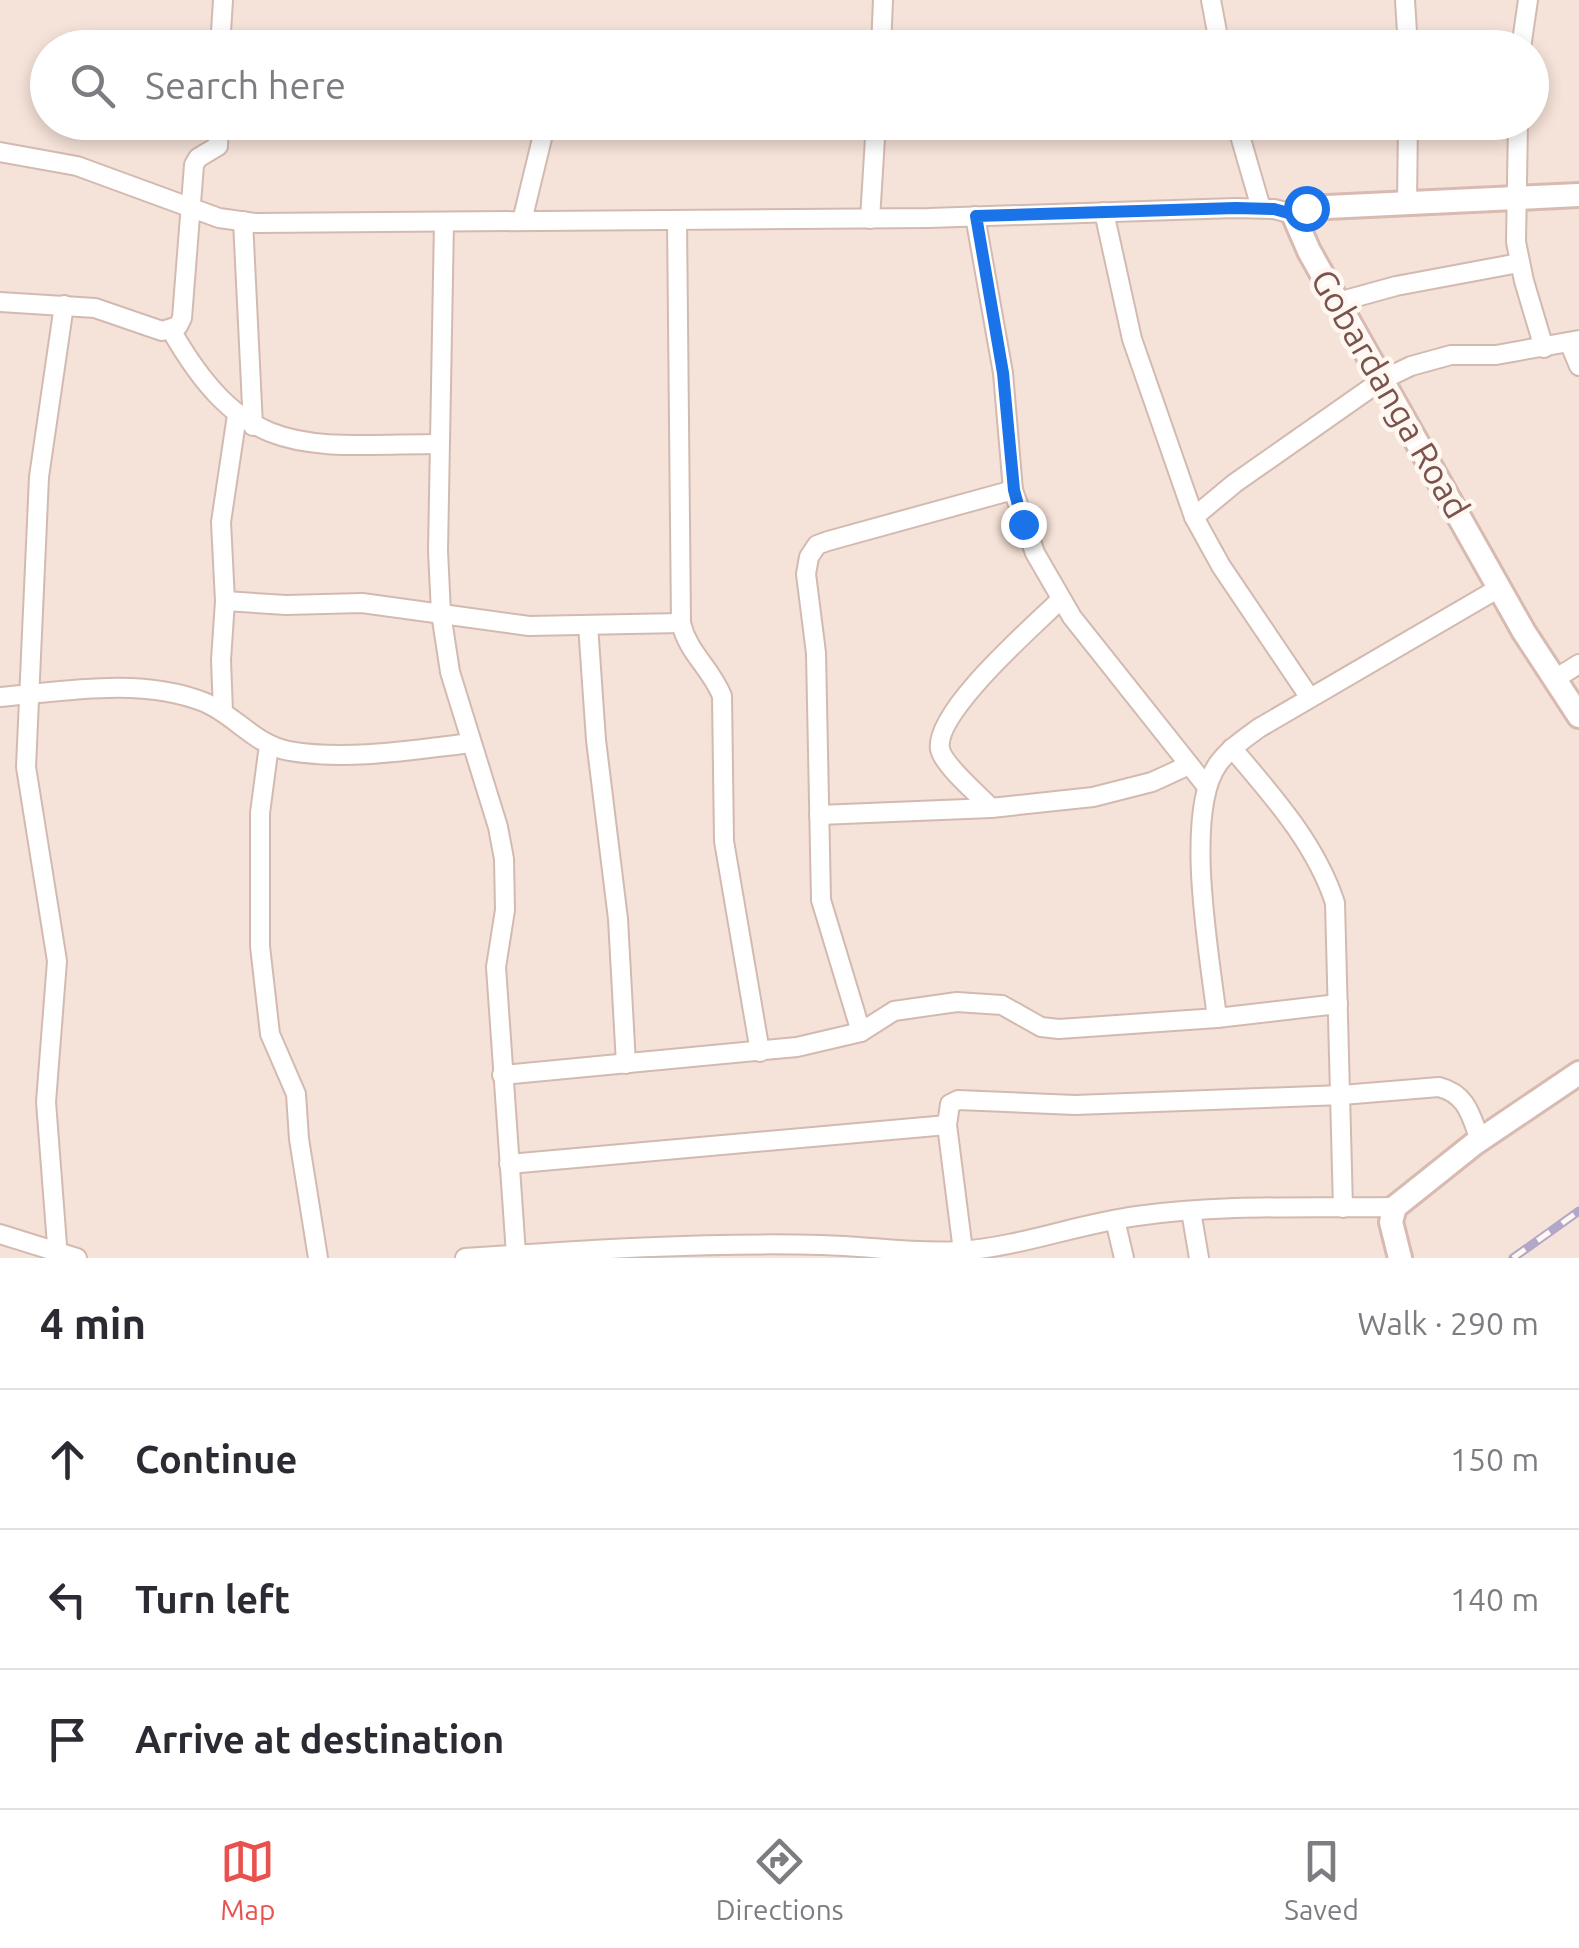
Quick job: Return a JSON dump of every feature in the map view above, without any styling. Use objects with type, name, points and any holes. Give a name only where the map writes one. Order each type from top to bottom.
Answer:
[{"type":"main road","points":[[1292,214],[1306,208],[1579,196]]},
{"type":"main road","name":"Gobardanga Road","points":[[1292,214],[1498,588],[1579,716]]},
{"type":"main road","points":[[1400,1258],[1391,1222],[1395,1207],[1480,1140],[1579,1073]]},
{"type":"street","points":[[221,30],[223,0]]},
{"type":"street","points":[[882,30],[883,0]]},
{"type":"street","points":[[1211,0],[1217,30]]},
{"type":"street","points":[[1405,0],[1407,30]]},
{"type":"street","points":[[1524,30],[1528,0]]},
{"type":"street","points":[[171,330],[182,318],[194,165],[198,158],[218,146],[218,140]]},
{"type":"street","points":[[522,222],[542,140]]},
{"type":"street","points":[[870,219],[875,140]]},
{"type":"street","points":[[1241,140],[1261,208]]},
{"type":"street","points":[[1407,204],[1408,140]]},
{"type":"street","points":[[1518,140],[1519,262],[1544,348]]},
{"type":"street","points":[[0,152],[78,166],[219,218],[243,221],[870,219],[1261,208],[1292,214]]},
{"type":"street","points":[[1104,212],[1132,339],[1194,517],[1221,566],[1310,698]]},
{"type":"street","points":[[976,216],[1003,373],[1014,490],[1035,553],[1060,600],[1207,787]]},
{"type":"street","points":[[677,220],[681,623],[685,640],[716,681],[722,696],[722,818],[760,1052]]},
{"type":"street","points":[[243,221],[253,426]]},
{"type":"street","points":[[444,222],[439,444],[441,613],[450,672],[498,827],[507,884],[496,967],[516,1254]]},
{"type":"street","points":[[1338,302],[1396,286],[1519,262]]},
{"type":"street","points":[[0,302],[95,308],[150,329],[171,330]]},
{"type":"street","points":[[58,1256],[46,1102],[56,960],[26,767],[39,476],[64,305]]},
{"type":"street","points":[[171,330],[205,383],[236,415],[253,426],[298,441],[439,444]]},
{"type":"street","points":[[1194,517],[1235,483],[1382,380],[1411,366],[1451,355],[1496,355],[1574,341],[1579,366]]},
{"type":"street","points":[[223,712],[220,660],[225,601],[221,522],[236,415]]},
{"type":"street","points":[[861,1032],[821,900],[816,653],[806,574],[809,557],[828,540],[1014,490]]},
{"type":"street","points":[[1218,1018],[1203,902],[1202,820],[1207,787],[1216,766],[1259,728],[1498,588]]},
{"type":"street","points":[[991,808],[944,758],[940,735],[958,704],[1060,600]]},
{"type":"street","points":[[225,601],[362,604],[530,626],[681,623]]},
{"type":"street","points":[[588,625],[596,740],[618,919],[626,1064]]},
{"type":"street","points":[[1555,679],[1579,664]]},
{"type":"street","points":[[0,697],[107,688],[166,692],[223,712],[269,745],[321,754],[402,752],[471,743]]},
{"type":"street","points":[[269,745],[260,813],[260,946],[270,1034],[296,1094],[298,1139],[318,1258]]},
{"type":"street","points":[[1232,748],[1282,809],[1324,874],[1335,904],[1344,1208]]},
{"type":"street","points":[[819,815],[991,808],[1125,791],[1189,765]]},
{"type":"street","points":[[502,1075],[760,1052],[826,1042],[861,1032],[894,1011],[956,1002],[1002,1004],[1041,1027],[1058,1029],[1218,1018],[1338,1004]]},
{"type":"street","points":[[963,1251],[946,1125],[950,1104],[968,1098],[1075,1105],[1342,1095],[1422,1086],[1452,1090],[1462,1098],[1480,1140]]},
{"type":"street","points":[[509,1164],[946,1125]]},
{"type":"street","points":[[465,1258],[753,1252],[823,1245],[890,1254],[963,1251],[1047,1238],[1116,1220],[1191,1211],[1395,1207]]},
{"type":"street","points":[[1191,1211],[1199,1258]]},
{"type":"street","points":[[1116,1220],[1124,1258]]},
{"type":"street","points":[[0,1234],[58,1256],[77,1258]]},
{"type":"street","points":[[1047,1238],[1052,1258]]},
{"type":"shaded area","points":[[0,0],[1579,0],[1579,1258],[0,1258]]},
{"type":"railway","points":[[1513,1258],[1579,1211]]},
{"type":"route","points":[[1023,524],[1010,465],[1003,373],[976,216],[1236,208],[1274,209],[1292,214],[1306,208]]}]
